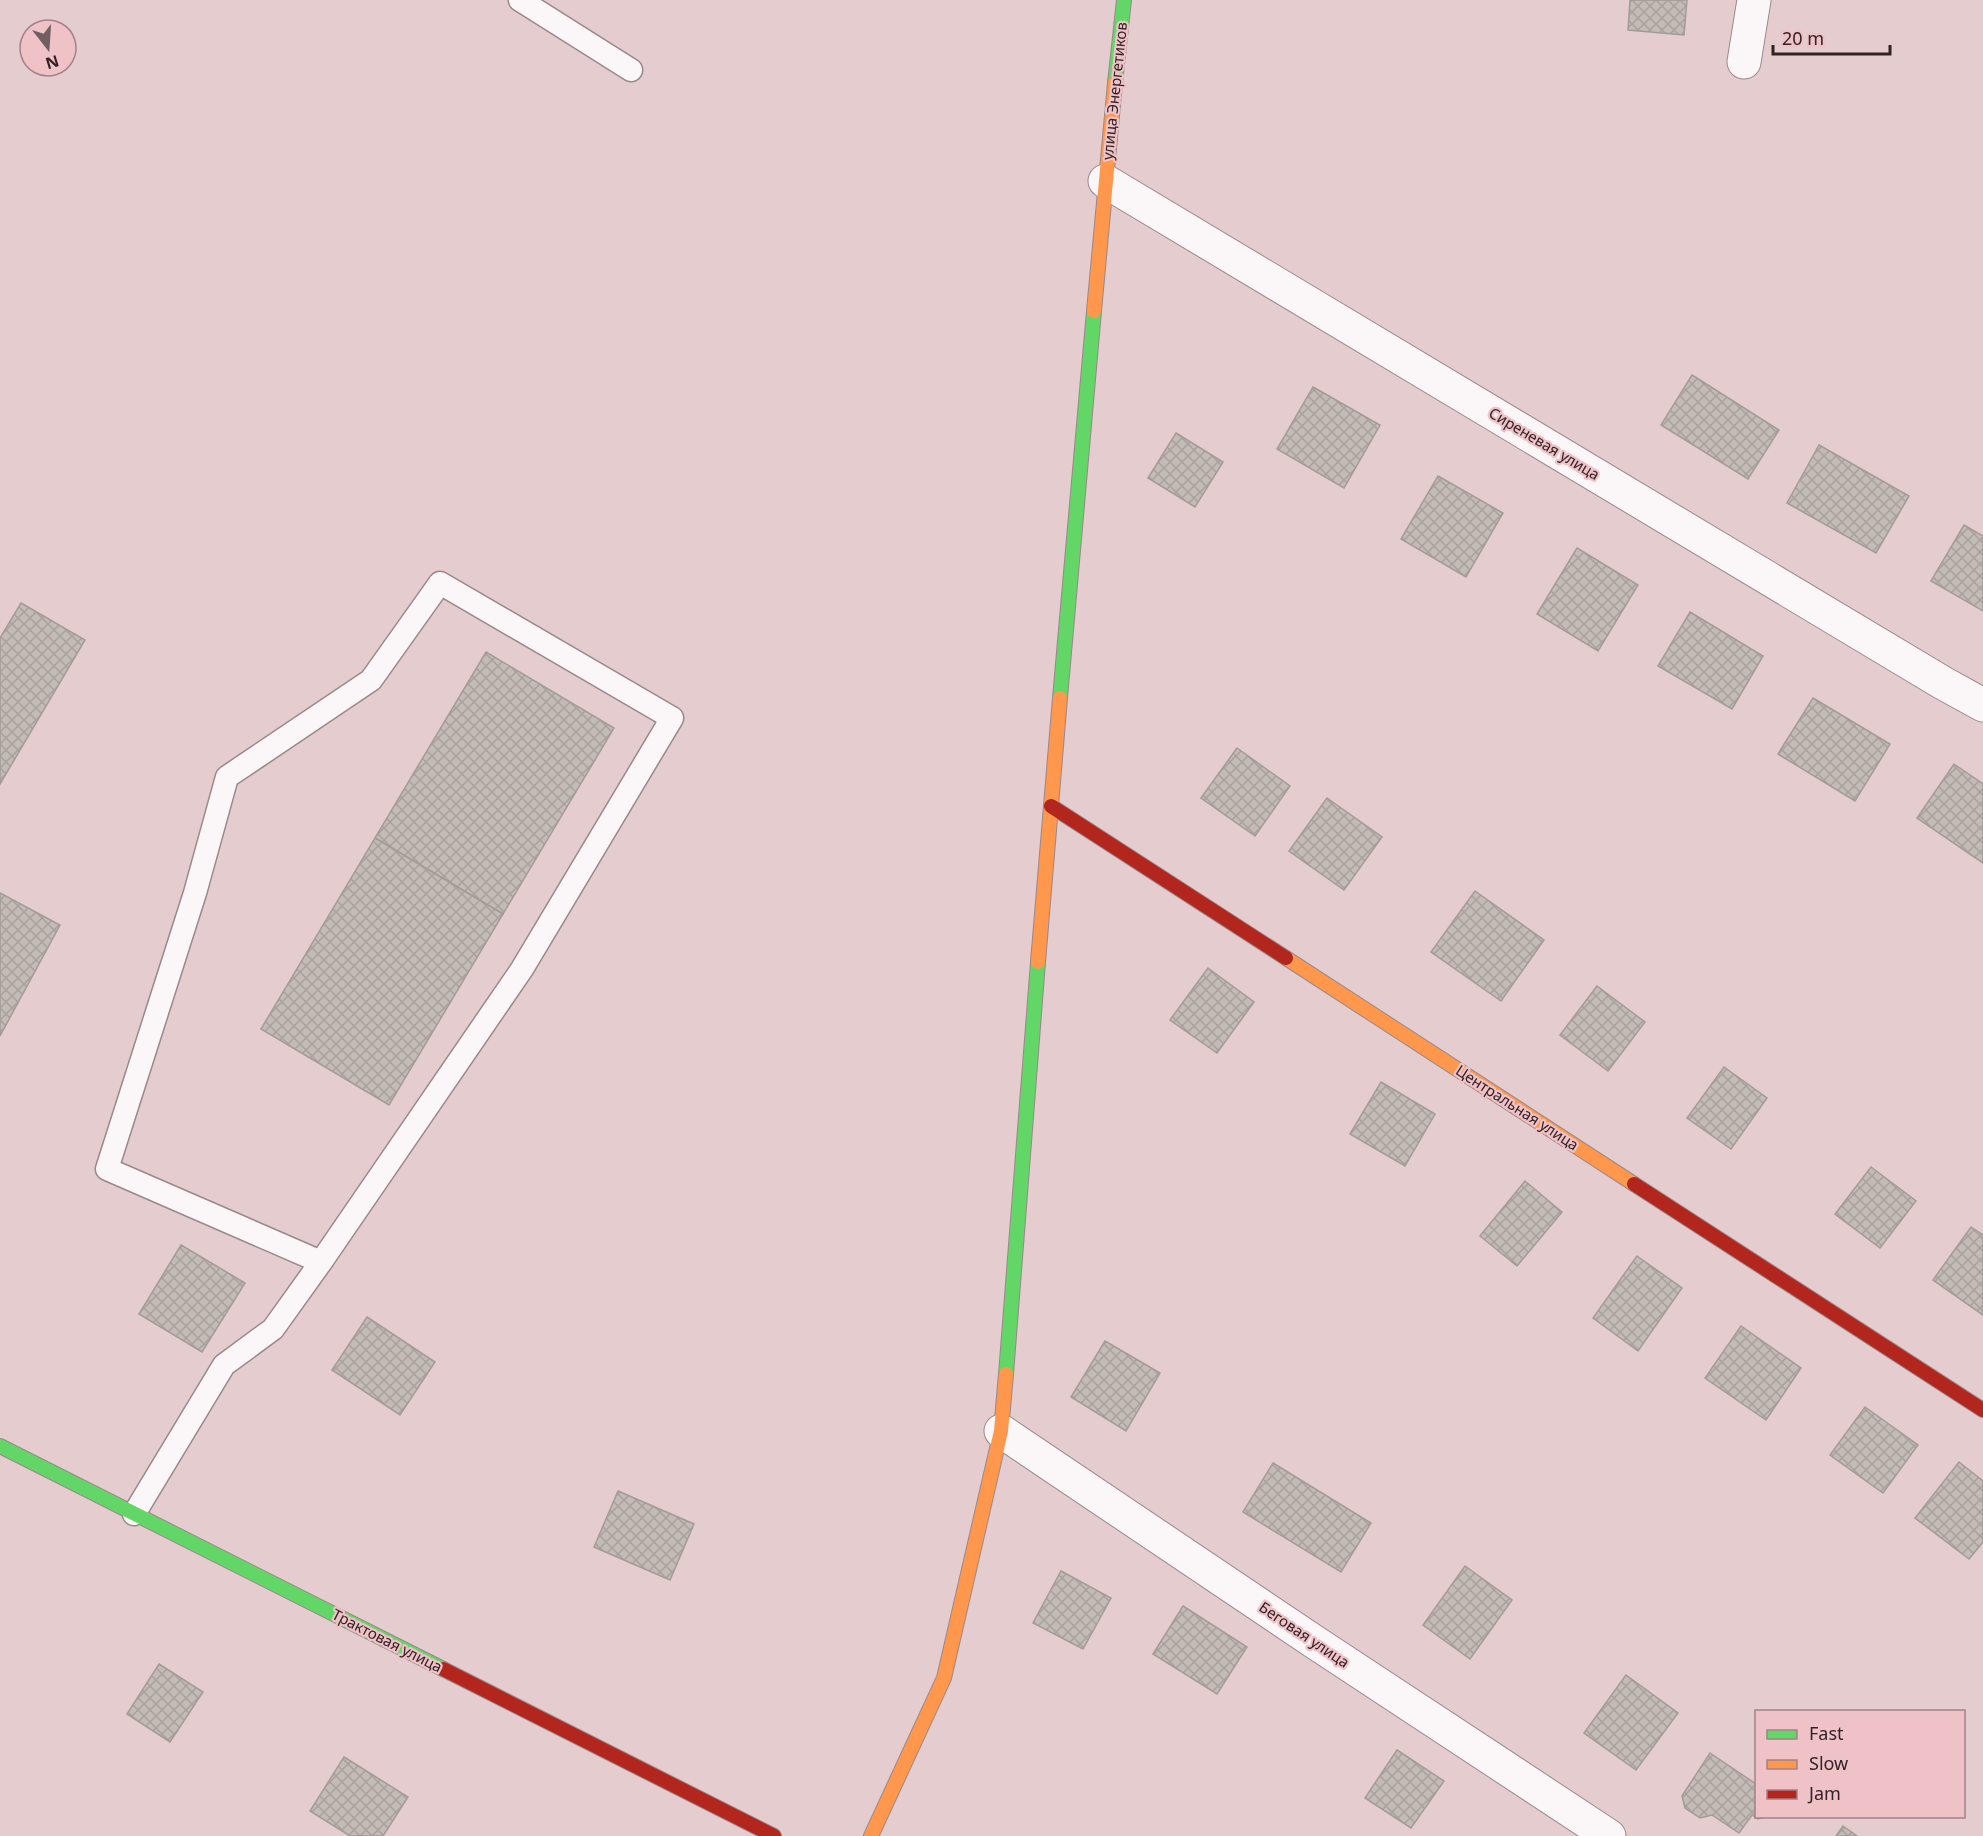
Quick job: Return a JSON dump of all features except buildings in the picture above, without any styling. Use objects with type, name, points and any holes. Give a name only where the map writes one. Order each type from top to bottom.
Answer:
[{"type":"street","name":"улица Энергетиков","points":[[871,1836],[944,1678],[1001,1431],[1051,806],[1105,181],[1124,0]]},
{"type":"street","points":[[1744,62],[1754,0]]},
{"type":"street","name":"Сиреневая улица","points":[[1105,181],[1983,705]]},
{"type":"street","name":"Центральная улица","points":[[1051,806],[1983,1410]]},
{"type":"street","name":"Беговая улица","points":[[1001,1431],[1609,1836]]},
{"type":"street","name":"Трактовая улица","points":[[0,1446],[774,1836]]},
{"type":"lane","points":[[520,0],[631,70]]},
{"type":"lane","points":[[134,1514],[224,1365],[273,1329],[321,1262],[522,969],[672,718],[440,583],[371,680],[227,777],[195,893],[107,1170],[321,1262]]},
{"type":"traffic: fast","points":[[1115,83],[1124,0]]},
{"type":"traffic: fast","points":[[1060,698],[1094,311]]},
{"type":"traffic: fast","points":[[1006,1374],[1038,962]]},
{"type":"traffic: fast","points":[[0,1446],[443,1669]]},
{"type":"traffic: slow","points":[[1094,311],[1115,83]]},
{"type":"traffic: slow","points":[[1038,962],[1060,698]]},
{"type":"traffic: slow","points":[[1286,958],[1634,1184]]},
{"type":"traffic: slow","points":[[871,1836],[944,1678],[1001,1431],[1006,1374]]},
{"type":"traffic: jam","points":[[1051,806],[1286,958]]},
{"type":"traffic: jam","points":[[1634,1184],[1983,1410]]},
{"type":"traffic: jam","points":[[443,1669],[774,1836]]}]
